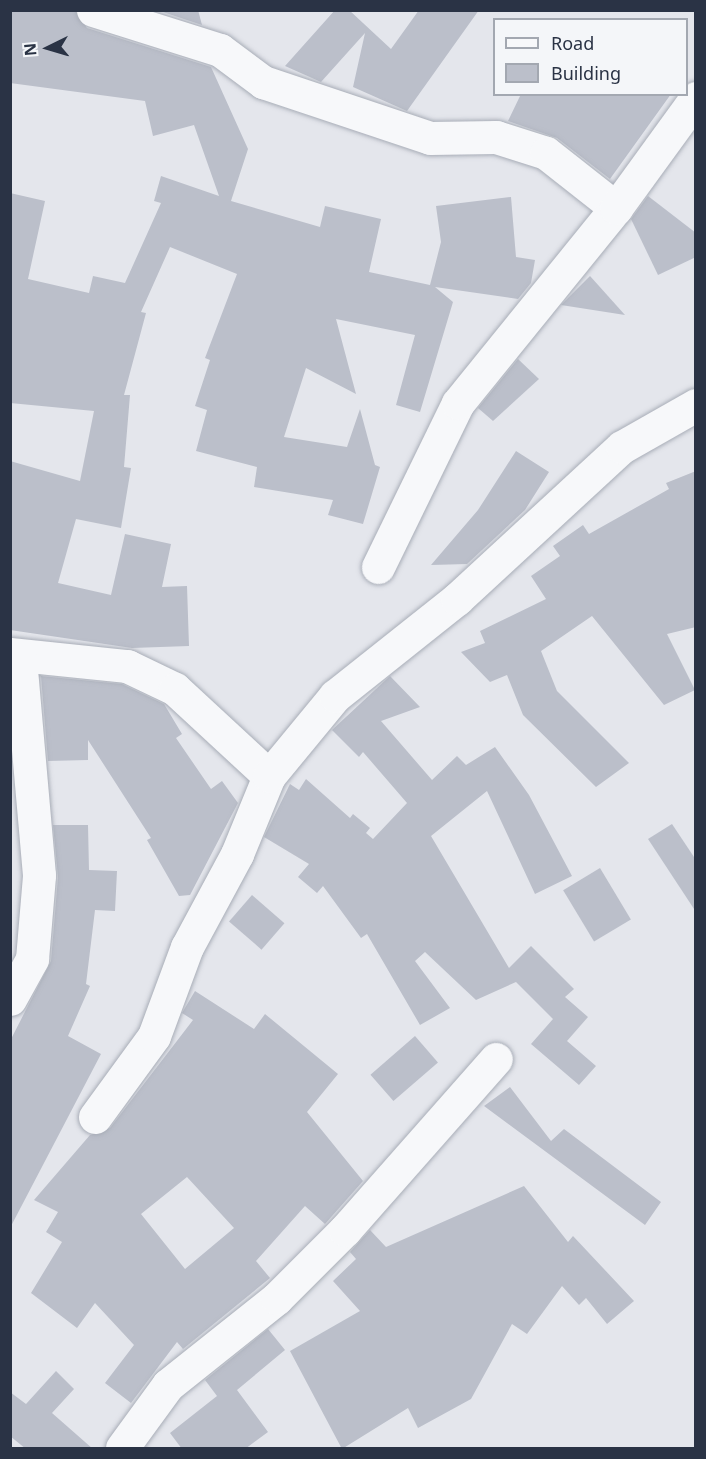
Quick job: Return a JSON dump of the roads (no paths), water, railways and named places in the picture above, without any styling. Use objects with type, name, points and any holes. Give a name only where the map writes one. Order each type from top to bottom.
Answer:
[{"type":"street","points":[[93,10],[220,50],[263,82],[430,138],[496,137],[546,153],[616,208]]},
{"type":"street","points":[[378,567],[458,403],[616,208],[696,98]]},
{"type":"street","points":[[95,1118],[154,1036],[187,947],[237,854],[269,776],[335,696],[457,599],[622,447],[696,405]]},
{"type":"street","points":[[10,999],[32,959],[39,875],[15,655],[128,666],[175,689],[269,776]]},
{"type":"street","points":[[122,1449],[168,1385],[276,1298],[345,1230],[496,1059]]}]
